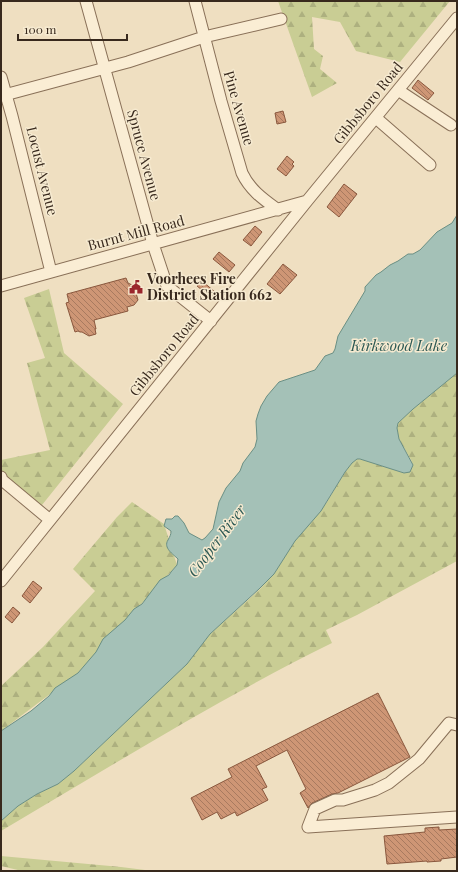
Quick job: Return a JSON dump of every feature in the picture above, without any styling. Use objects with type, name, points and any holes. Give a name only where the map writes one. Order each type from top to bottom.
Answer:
[{"type":"street","name":"Spruce Avenue","points":[[86,1],[153,244],[167,286],[211,321]]},
{"type":"street","name":"Pine Avenue","points":[[195,1],[221,101],[242,173],[246,182],[256,194],[278,210]]},
{"type":"street","name":"Gibbsboro Road","points":[[1,581],[307,201],[457,18]]},
{"type":"street","points":[[4,95],[104,68],[204,37],[281,19]]},
{"type":"street","name":"Locust Avenue","points":[[1,77],[4,95],[51,272]]},
{"type":"street","points":[[398,90],[450,124]]},
{"type":"street","points":[[376,118],[430,165]]},
{"type":"street","name":"Burnt Mill Road","points":[[1,286],[307,201]]},
{"type":"street","points":[[1,479],[50,520]]},
{"type":"street","points":[[457,725],[449,723],[419,759],[389,783],[375,790],[343,800],[335,800],[315,809],[308,827],[457,816]]},
{"type":"green space","points":[[278,1],[450,1],[400,62],[356,51],[340,22],[312,17],[314,49],[323,56],[320,69],[337,83],[312,97]]},
{"type":"green space","points":[[49,289],[64,353],[123,404],[38,510],[1,473],[1,460],[50,450],[27,363],[45,358],[24,298]]},
{"type":"green space","points":[[457,373],[457,561],[326,630],[332,643],[206,710],[1,831],[1,821],[18,806],[37,794],[58,784],[74,771],[187,664],[210,634],[259,590],[274,574],[295,541],[327,502],[352,463],[357,459],[364,460],[404,473],[411,469],[413,465],[411,460],[399,439],[397,428],[398,423]]},
{"type":"green space","points":[[132,502],[164,524],[177,565],[78,673],[1,731],[1,686],[43,647],[95,591],[73,569],[117,517]]},
{"type":"green space","points":[[1,856],[153,871],[22,871],[1,866]]},
{"type":"water","name":"Kirkwood Lake","points":[[457,215],[457,373],[398,423],[397,428],[399,439],[413,465],[410,472],[404,473],[360,459],[357,459],[352,463],[321,511],[295,541],[274,574],[210,634],[187,664],[74,771],[58,784],[37,794],[18,806],[1,821],[1,731],[31,711],[49,696],[55,688],[78,673],[96,652],[103,639],[125,620],[134,609],[142,604],[160,580],[169,575],[177,565],[178,559],[169,551],[167,546],[171,531],[164,526],[166,519],[172,519],[175,516],[178,516],[184,523],[189,533],[202,540],[213,529],[219,502],[226,488],[240,471],[243,463],[255,447],[257,439],[256,421],[261,406],[267,396],[279,382],[315,370],[325,356],[333,353],[338,336],[365,291],[365,287],[376,275],[390,265],[408,254],[413,254],[420,250],[437,232],[452,223]]},
{"type":"building","points":[[418,80],[434,93],[428,100],[412,88]]},
{"type":"building","points":[[283,111],[286,122],[277,124],[275,113]]},
{"type":"building","points":[[287,156],[294,162],[292,164],[294,166],[286,176],[277,169]]},
{"type":"building","points":[[344,184],[357,194],[339,217],[327,207]]},
{"type":"building","points":[[255,226],[262,232],[251,246],[243,240]]},
{"type":"building","points":[[219,252],[235,265],[229,272],[213,259]]},
{"type":"building","points":[[283,264],[297,275],[280,294],[267,284]]},
{"type":"building","points":[[126,278],[128,283],[134,286],[138,300],[134,305],[127,307],[128,311],[94,320],[96,334],[89,336],[82,332],[75,332],[66,303],[69,302],[67,294]]},
{"type":"building","points":[[202,281],[215,292],[210,298],[208,296],[207,298],[200,292],[202,290],[197,286]]},
{"type":"building","points":[[33,581],[42,588],[30,603],[22,596]]},
{"type":"building","points":[[13,607],[20,613],[12,623],[5,617]]},
{"type":"building","points":[[378,693],[410,757],[338,793],[332,794],[312,803],[308,808],[300,793],[306,789],[287,750],[256,766],[267,787],[262,789],[268,800],[237,816],[235,812],[221,819],[217,812],[202,820],[191,798],[232,777],[228,769]]},
{"type":"building","points":[[439,827],[439,830],[457,829],[457,857],[441,859],[441,861],[387,864],[384,836],[425,832],[425,828]]},
{"type":"place","name":"Voorhees Fire District Station 662","points":[[136,287]]},
{"type":"water label","name":"Cooper River","points":[[217,541]]}]
